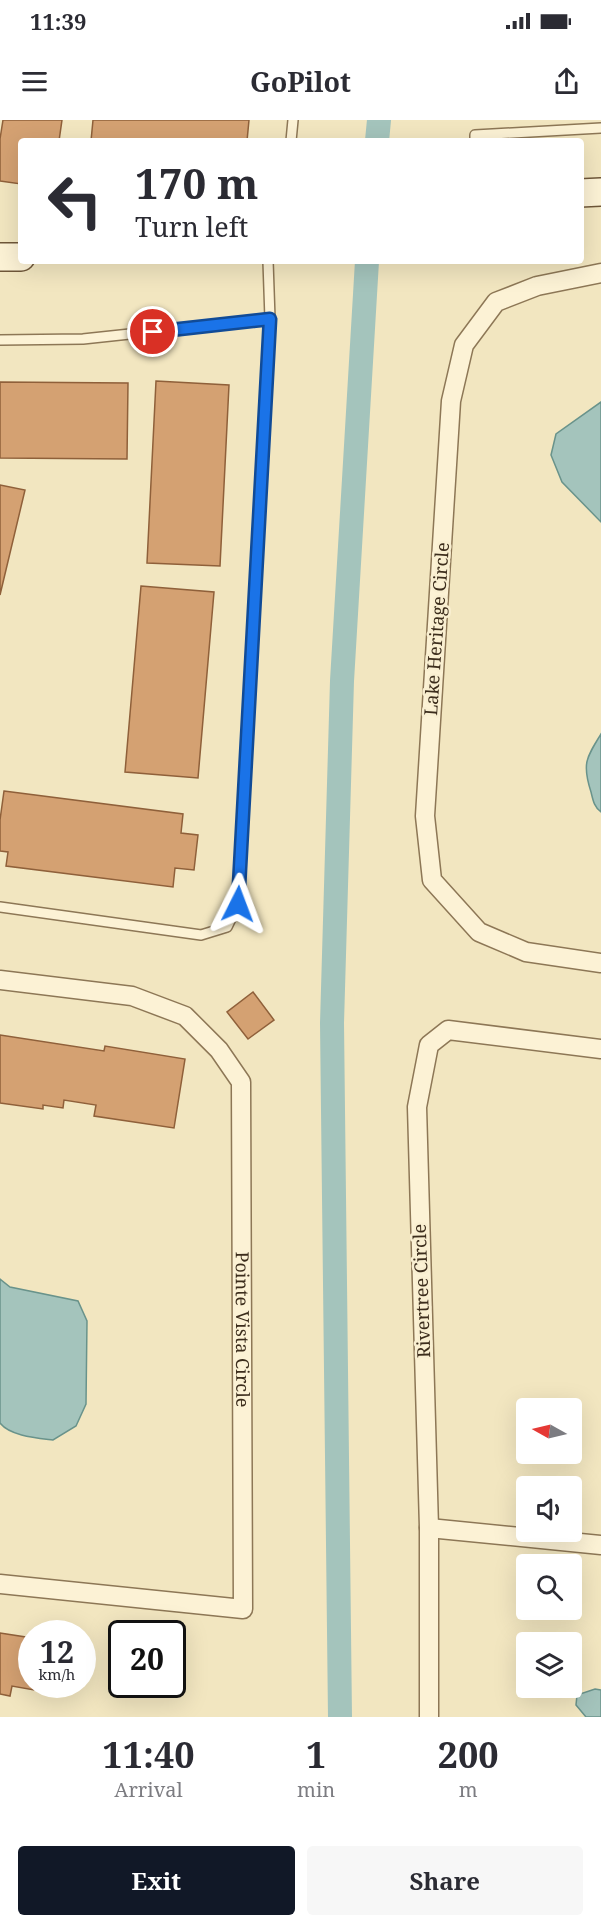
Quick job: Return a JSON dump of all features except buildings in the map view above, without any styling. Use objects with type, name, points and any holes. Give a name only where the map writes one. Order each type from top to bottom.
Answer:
[{"type":"street","points":[[584,193],[601,192]]},
{"type":"street","points":[[0,257],[18,257]]},
{"type":"street","name":"Lake Heritage Circle","points":[[601,273],[537,286],[496,302],[464,345],[451,401],[425,816],[432,880],[478,932],[526,952],[601,963]]},
{"type":"street","name":"Pointe Vista Circle","points":[[0,980],[132,996],[185,1016],[219,1050],[241,1082],[243,1609],[0,1584]]},
{"type":"street","name":"Rivertree Circle","points":[[429,1717],[429,1528],[417,1107],[429,1045],[448,1030],[601,1048]]},
{"type":"street","points":[[429,1528],[601,1545]]},
{"type":"lane","points":[[291,138],[293,120]]},
{"type":"lane","points":[[475,138],[475,135],[601,128]]},
{"type":"lane","points":[[0,907],[201,935],[227,927],[238,904],[270,319],[268,264]]},
{"type":"lane","points":[[0,340],[83,339],[270,319]]},
{"type":"water","points":[[601,402],[601,522],[562,482],[551,455],[556,434]]},
{"type":"water","points":[[601,734],[601,812],[593,801],[586,768],[592,749]]},
{"type":"water","points":[[0,1279],[10,1287],[78,1301],[87,1321],[86,1404],[76,1426],[53,1440],[17,1434],[0,1423]]},
{"type":"water","points":[[595,1689],[601,1690],[601,1717],[586,1717],[576,1705],[577,1698],[582,1698],[582,1693]]},
{"type":"waterway","points":[[377,138],[379,120]]},
{"type":"waterway","points":[[340,1717],[332,1023],[342,681],[367,264]]},
{"type":"route","points":[[153,332],[270,319],[238,904]]}]
